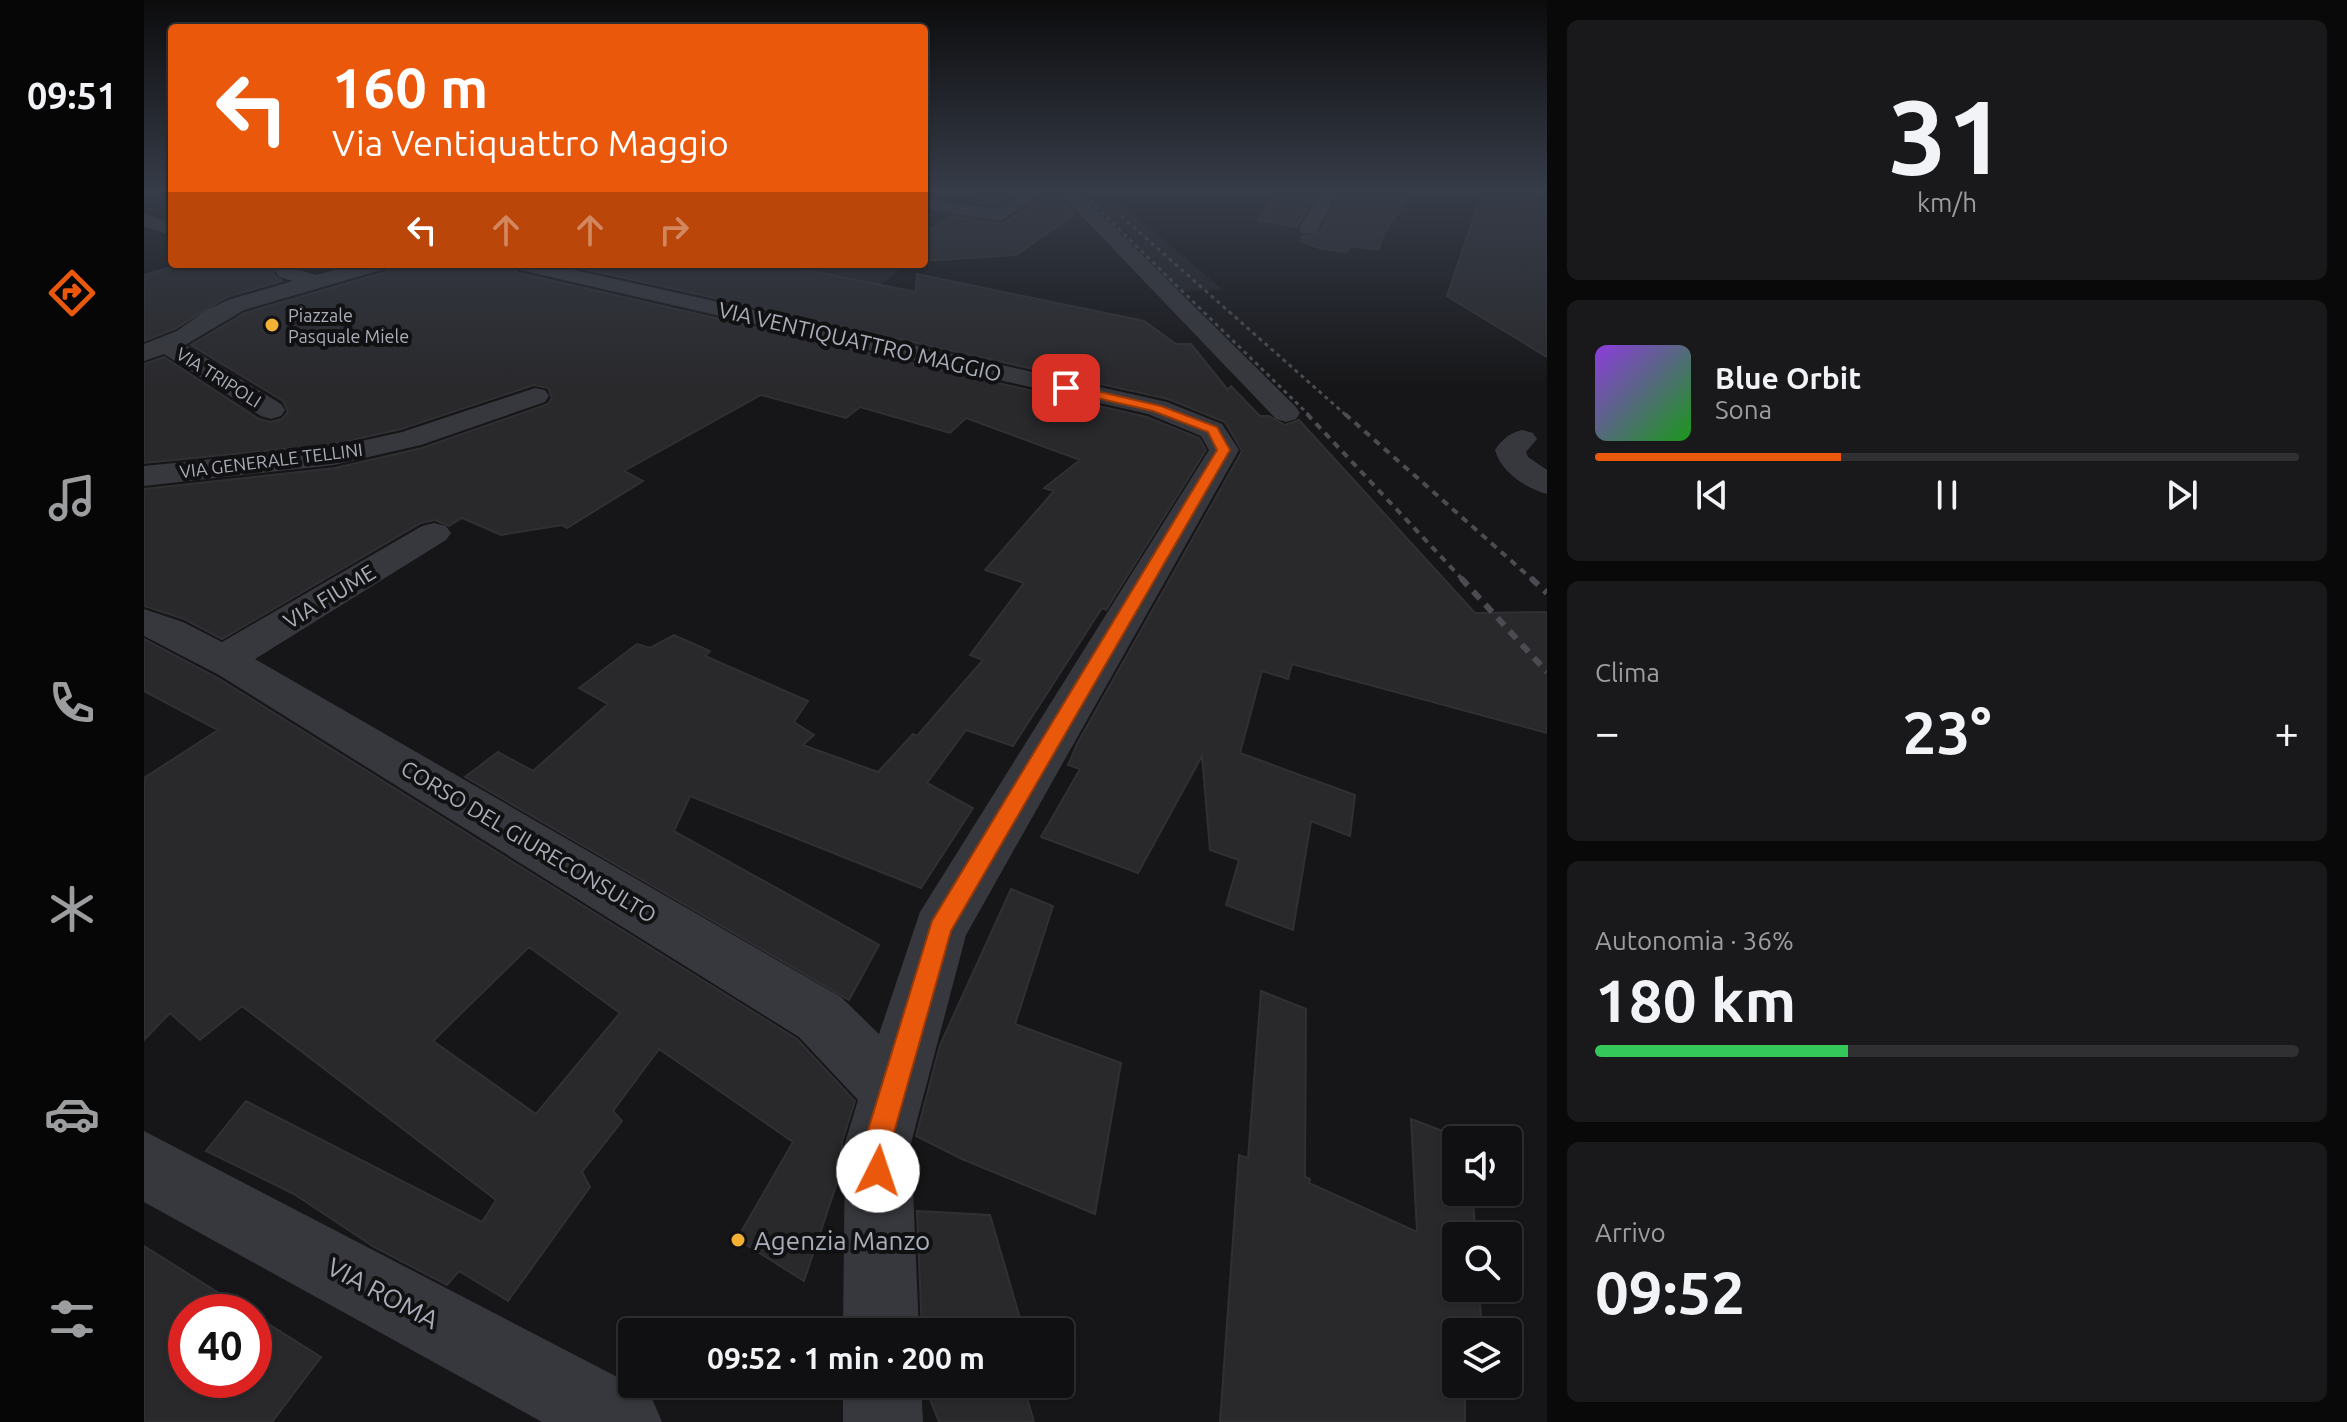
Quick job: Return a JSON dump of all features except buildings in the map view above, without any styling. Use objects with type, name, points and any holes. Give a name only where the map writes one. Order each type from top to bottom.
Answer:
[{"type":"street","points":[[1130,255],[1286,413]]},
{"type":"street","points":[[277,268],[315,282]]},
{"type":"street","points":[[156,349],[236,305],[366,268]]},
{"type":"street","name":"VIA VENTIQUATTRO MAGGIO","points":[[538,268],[1157,408],[1212,430],[1224,450],[940,929],[878,1143],[881,1318]]},
{"type":"street","name":"VIA TRIPOLI","points":[[156,349],[271,410]]},
{"type":"street","name":"VIA GENERALE TELLINI","points":[[144,476],[231,464],[334,456],[410,439],[535,396]]},
{"type":"street","points":[[1522,439],[1510,450],[1514,462],[1547,484]]},
{"type":"street","name":"VIA FIUME","points":[[224,659],[434,533]]},
{"type":"street","name":"CORSO DEL GIURECONSULTO","points":[[144,621],[224,659],[820,1017],[893,1091]]},
{"type":"street","name":"VIA ROMA","points":[[144,1165],[622,1422]]},
{"type":"street","points":[[882,1398],[883,1422]]},
{"type":"shaded area","points":[[1137,255],[1182,255],[1223,290],[1172,291]]},
{"type":"shaded area","points":[[568,268],[902,268],[830,324],[693,292]]},
{"type":"railway","points":[[1146,255],[1310,416]]},
{"type":"railway","points":[[1165,255],[1347,416]]},
{"type":"railway","points":[[1307,414],[1463,580]]},
{"type":"railway","points":[[1345,414],[1533,580]]},
{"type":"railway","points":[[1461,578],[1547,672]]},
{"type":"railway","points":[[1531,578],[1547,593]]},
{"type":"place","name":"Piazzale Pasquale Miele","points":[[272,325]]},
{"type":"place","name":"Agenzia Manzo","points":[[738,1240]]},
{"type":"route","points":[[878,1171],[878,1143],[940,929],[1224,450],[1212,430],[1157,408],[1066,388]]}]
